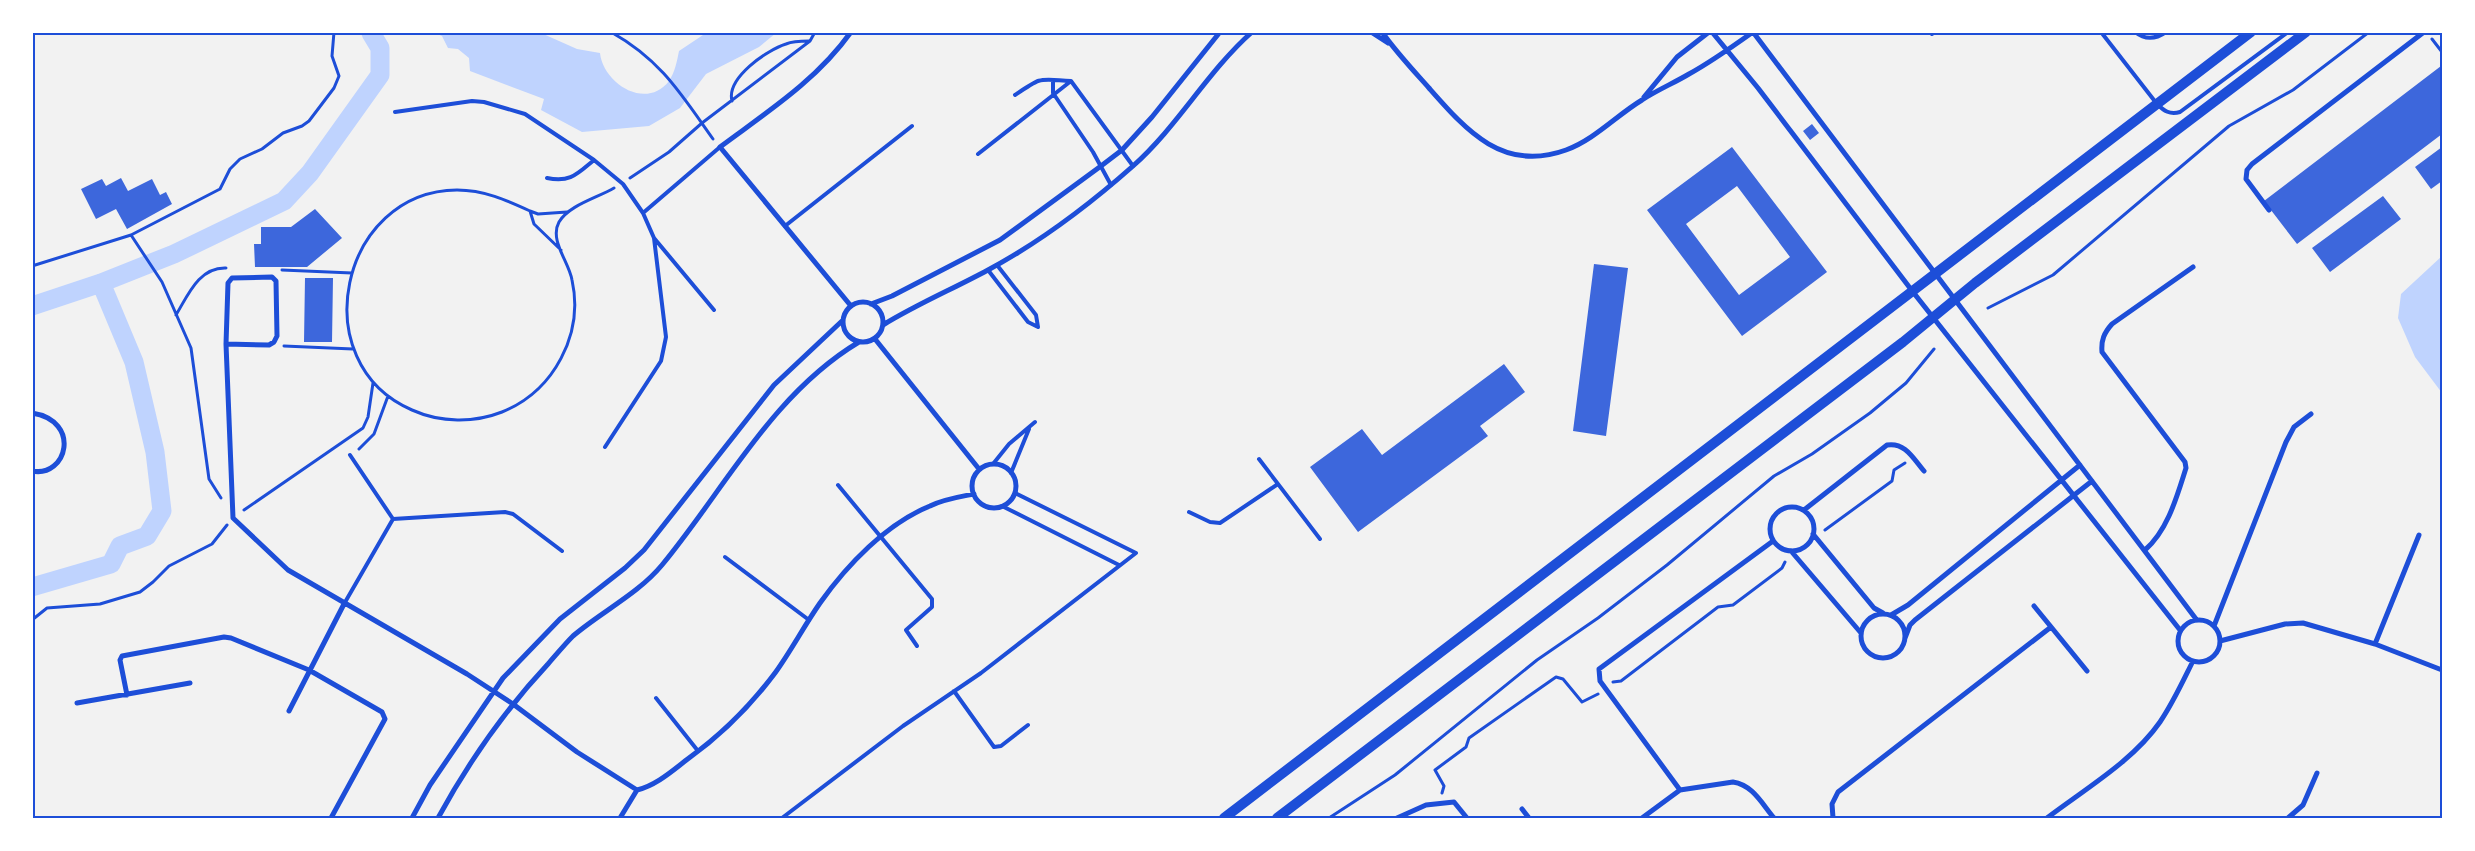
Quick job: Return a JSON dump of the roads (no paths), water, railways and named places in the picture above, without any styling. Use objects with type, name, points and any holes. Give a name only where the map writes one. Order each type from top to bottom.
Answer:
[{"type":"main road","points":[[1224,818],[1937,275],[2251,32]]},
{"type":"main road","points":[[1277,818],[2306,32]]},
{"type":"street","points":[[851,32],[823,67],[801,88],[720,147],[851,306]]},
{"type":"street","points":[[871,304],[892,296],[1000,240],[1122,150],[1171,95],[1220,32]]},
{"type":"street","points":[[883,325],[910,308],[997,265],[1050,231],[1111,185],[1163,136],[1221,65],[1252,32]]},
{"type":"street","points":[[1371,32],[1391,45]]},
{"type":"street","points":[[1382,32],[1391,45],[1474,136],[1492,147],[1514,155],[1532,156],[1567,150],[1642,100],[1690,74],[1753,32],[2196,619]]},
{"type":"street","points":[[1642,100],[1677,57],[1710,32],[1764,95],[1913,292],[2180,630]]},
{"type":"street","points":[[2269,210],[2246,179],[2247,170],[2252,164],[2426,32]]},
{"type":"street","points":[[2145,550],[2154,542],[2163,529],[2186,468],[2185,462],[2102,352],[2102,342],[2105,332],[2112,324],[2193,267]]},
{"type":"street","points":[[226,344],[269,345],[274,342],[277,336],[276,282],[272,278],[232,278],[229,280],[226,344],[233,518],[288,570],[494,691],[577,752],[637,790]]},
{"type":"street","points":[[412,818],[430,785],[494,691],[560,619],[625,568],[644,550],[774,384],[842,321],[845,312],[851,306],[861,302],[871,304],[880,311],[883,325],[875,339],[869,342],[859,342],[848,336],[842,321]]},
{"type":"street","points":[[875,339],[979,469]]},
{"type":"street","points":[[438,818],[513,704],[573,637],[640,586],[661,567],[749,448],[788,400],[833,358],[859,342]]},
{"type":"street","points":[[32,413],[49,416],[60,426],[63,431],[64,447],[58,462],[49,470],[32,471]]},
{"type":"street","points":[[2214,626],[2286,442],[2294,427],[2311,414]]},
{"type":"street","points":[[1804,510],[1887,445],[1897,443],[1903,446],[1924,471]]},
{"type":"street","points":[[992,464],[1000,465],[1011,472],[1015,479],[1015,493],[1007,503],[1002,506],[989,507],[977,500],[972,481],[979,469],[992,464]]},
{"type":"street","points":[[1891,615],[1908,605],[2080,465]]},
{"type":"street","points":[[1792,551],[1861,633],[1865,649],[1880,658],[1889,657],[1897,653],[1910,625],[1915,620],[2092,481]]},
{"type":"street","points":[[620,818],[637,790],[660,779],[698,751],[743,710],[764,687],[841,576],[880,538],[928,506],[951,498],[974,494]]},
{"type":"street","points":[[1815,536],[1801,549],[1792,551],[1781,548],[1773,541],[1770,530],[1772,518],[1781,510],[1792,507],[1804,510],[1814,525],[1815,536],[1874,608],[1883,614]]},
{"type":"street","points":[[2376,644],[2419,535]]},
{"type":"street","points":[[1680,790],[1605,689],[1600,681],[1599,669],[1773,541]]},
{"type":"street","points":[[289,711],[344,604]]},
{"type":"street","points":[[2034,606],[2087,671]]},
{"type":"street","points":[[1861,633],[1868,619],[1883,614],[1891,615],[1902,624],[1905,638]]},
{"type":"street","points":[[2196,619],[2206,620],[2214,626],[2220,641],[2218,650],[2212,658],[2203,662],[2194,661],[2185,656],[2179,649],[2180,630],[2186,623],[2196,619]]},
{"type":"street","points":[[2220,641],[2285,624],[2303,623],[2376,644],[2442,670]]},
{"type":"street","points":[[1833,818],[1832,804],[1838,792],[2051,627]]},
{"type":"street","points":[[127,695],[120,660],[122,656],[224,637],[231,638],[309,670],[385,715],[385,719],[331,818]]},
{"type":"street","points":[[2048,818],[2125,758],[2154,730],[2194,661]]},
{"type":"street","points":[[77,703],[190,683]]},
{"type":"street","points":[[2288,818],[2303,805],[2317,773]]},
{"type":"street","points":[[1642,818],[1680,790],[1733,782],[1749,787],[1774,818]]},
{"type":"street","points":[[1397,818],[1426,805],[1454,802],[1467,818]]},
{"type":"street","points":[[1522,808],[1529,818]]},
{"type":"lane","points":[[2101,32],[2157,104],[2167,112],[2180,112],[2288,32]]},
{"type":"lane","points":[[2135,32],[2152,38],[2166,32]]},
{"type":"lane","points":[[1015,95],[1044,78],[1071,81]]},
{"type":"lane","points":[[1053,80],[1053,93],[1101,166],[1111,185]]},
{"type":"lane","points":[[1071,81],[1133,166]]},
{"type":"lane","points":[[978,154],[1053,93],[1071,81]]},
{"type":"lane","points":[[395,112],[461,102],[484,102],[525,114],[594,160],[623,184],[643,213],[654,238],[714,310]]},
{"type":"lane","points":[[785,226],[912,126]]},
{"type":"lane","points":[[643,213],[720,147]]},
{"type":"lane","points":[[547,178],[560,181],[568,179],[594,160]]},
{"type":"lane","points":[[605,447],[661,361],[666,349],[654,238]]},
{"type":"lane","points":[[988,270],[1026,319],[1038,327],[1036,315],[997,265]]},
{"type":"lane","points":[[992,464],[1009,444],[1035,422]]},
{"type":"lane","points":[[1011,472],[1029,429]]},
{"type":"lane","points":[[350,455],[393,519]]},
{"type":"lane","points":[[1258,459],[1320,539]]},
{"type":"lane","points":[[1189,512],[1210,522],[1220,523],[1278,484]]},
{"type":"lane","points":[[838,485],[933,602],[932,607],[907,628],[906,632],[917,646]]},
{"type":"lane","points":[[782,818],[903,726],[981,673],[1136,553],[1015,493]]},
{"type":"lane","points":[[1002,506],[1119,565]]},
{"type":"lane","points":[[393,519],[505,512],[514,514],[562,551]]},
{"type":"lane","points":[[344,604],[393,519]]},
{"type":"lane","points":[[725,556],[809,620]]},
{"type":"lane","points":[[954,691],[994,748],[1001,746],[1028,725]]},
{"type":"lane","points":[[656,698],[698,751]]},
{"type":"water","points":[[435,33],[541,33],[577,49],[600,53],[603,64],[617,83],[627,90],[649,94],[660,90],[669,81],[679,51],[706,33],[776,33],[759,47],[706,74],[680,108],[649,126],[582,132],[541,110],[544,99],[470,71],[469,58],[458,49],[448,48],[442,36]]},
{"type":"water","points":[[2442,256],[2442,393],[2415,357],[2398,318],[2401,294]]},
{"type":"waterway","points":[[32,306],[101,283],[174,254],[284,201],[310,173],[380,75],[380,48],[371,33]]},
{"type":"waterway","points":[[32,587],[111,564],[120,546],[147,536],[162,511],[155,452],[134,362],[101,283]]}]
